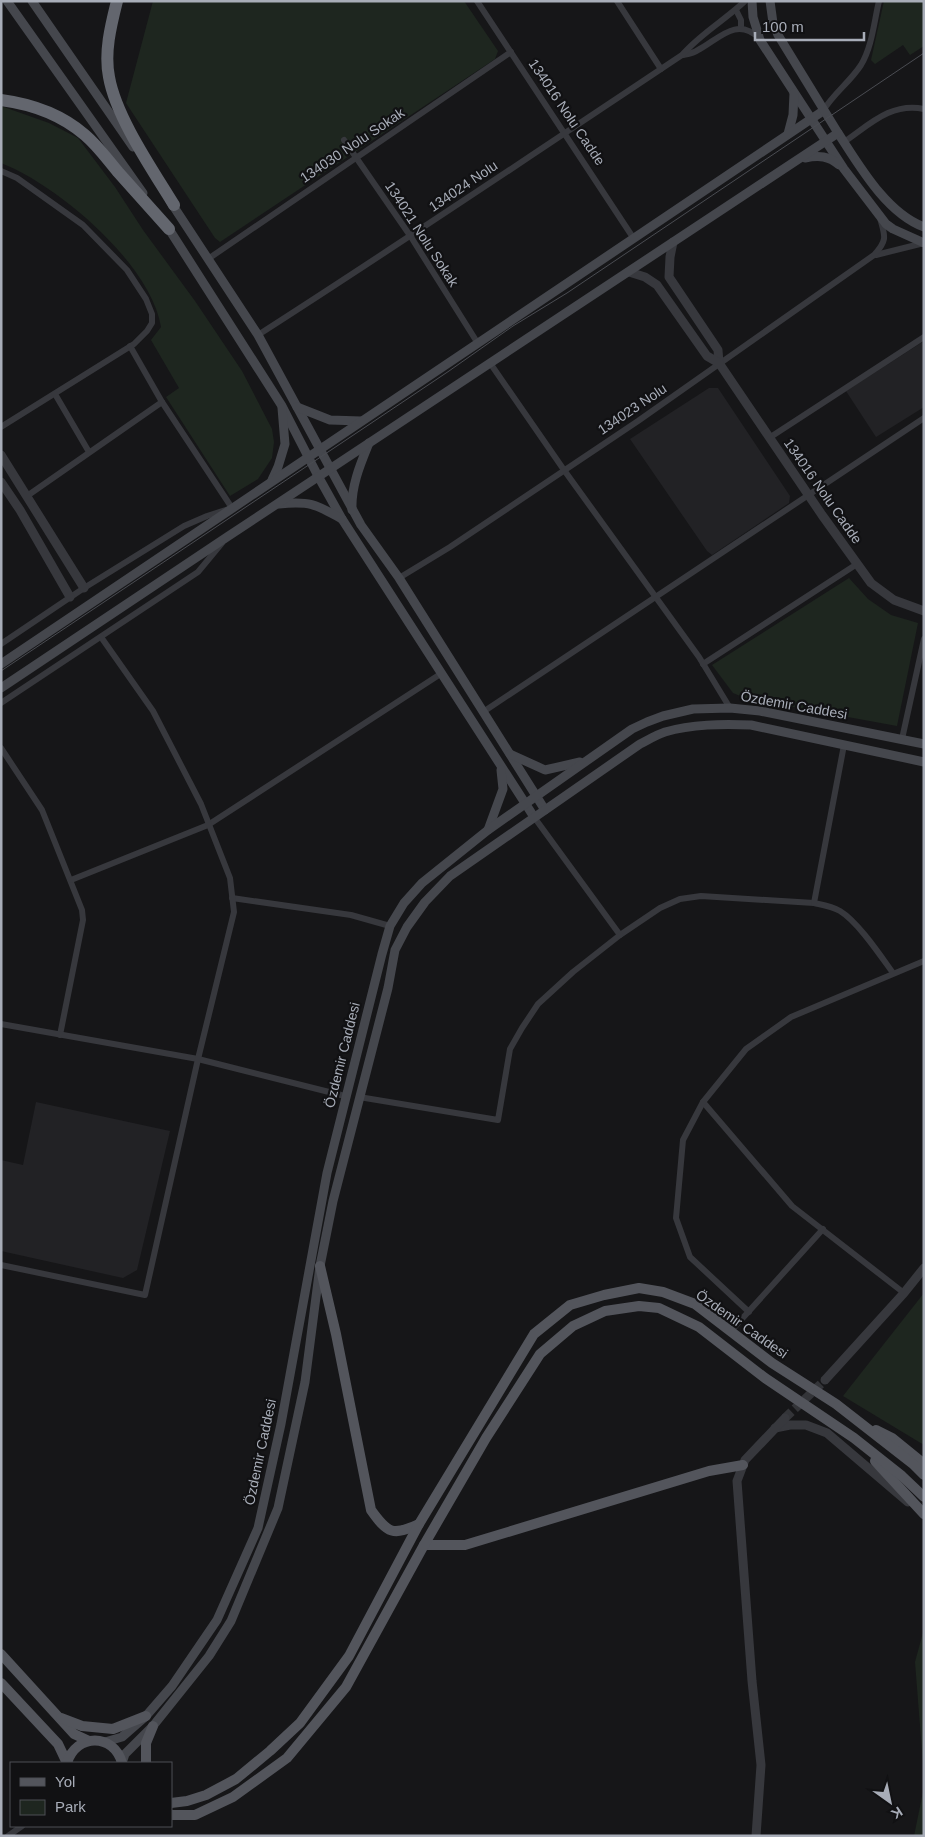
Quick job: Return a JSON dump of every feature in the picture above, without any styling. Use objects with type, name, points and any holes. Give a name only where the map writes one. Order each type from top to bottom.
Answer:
[{"type":"highway","points":[[117,1],[107,52],[108,76],[116,103],[174,206]]},
{"type":"highway","points":[[1,100],[15,102],[48,112],[64,120],[85,135],[100,149],[169,229]]},
{"type":"main road","points":[[7,1],[169,229],[282,406],[342,519],[534,817]]},
{"type":"main road","points":[[32,1],[174,206],[258,335],[361,525],[399,578],[545,810]]},
{"type":"main road","points":[[752,1],[753,17],[760,40],[844,169],[880,218],[893,229],[924,243]]},
{"type":"main road","points":[[770,1],[773,23],[778,35],[823,111],[862,170],[906,219],[924,227]]},
{"type":"main road","points":[[788,134],[793,114],[794,93]]},
{"type":"main road","points":[[1,664],[823,111]]},
{"type":"main road","points":[[1,688],[227,536],[838,133]]},
{"type":"main road","points":[[798,160],[814,156],[824,157],[832,159],[844,169]]},
{"type":"main road","points":[[271,482],[280,461],[284,444],[282,406]]},
{"type":"main road","points":[[297,407],[330,420],[361,421]]},
{"type":"main road","points":[[352,510],[355,481],[370,442]]},
{"type":"main road","points":[[276,504],[298,502],[314,504],[342,519]]},
{"type":"main road","name":"Özdemir Caddesi","points":[[105,1742],[122,1737],[146,1716],[172,1686],[217,1620],[258,1528],[281,1424],[326,1173],[390,926],[404,903],[422,883],[488,830],[632,729],[662,716],[693,709],[730,708],[760,711],[924,744]]},
{"type":"main road","name":"Özdemir Caddesi","points":[[122,1762],[125,1754],[153,1726],[209,1656],[231,1621],[278,1508],[305,1382],[320,1266],[336,1185],[388,988],[396,950],[407,927],[425,902],[450,876],[640,744],[664,732],[696,726],[751,725],[924,762]]},
{"type":"main road","points":[[510,754],[545,770],[585,761]]},
{"type":"main road","points":[[488,830],[503,790],[501,767]]},
{"type":"main road","points":[[320,1266],[336,1334],[370,1510],[382,1526],[391,1530],[401,1532],[419,1524]]},
{"type":"main road","name":"Özdemir Caddesi","points":[[172,1804],[206,1795],[236,1779],[300,1723],[349,1656],[419,1524],[534,1334],[570,1305],[604,1295],[639,1288],[663,1292],[695,1304],[772,1363],[836,1404],[913,1464],[924,1475]]},
{"type":"main road","name":"Özdemir Caddesi","points":[[172,1815],[195,1815],[232,1797],[287,1758],[346,1687],[424,1545],[486,1438],[540,1354],[573,1326],[605,1311],[639,1306],[658,1308],[699,1327],[764,1378],[854,1438],[902,1476],[924,1497]]},
{"type":"main road","points":[[857,1420],[892,1438],[924,1464]]},
{"type":"main road","points":[[854,1438],[924,1515]]},
{"type":"main road","points":[[424,1545],[465,1545],[709,1471],[743,1465]]},
{"type":"main road","points":[[1,1654],[74,1734],[89,1741],[105,1742],[118,1752],[122,1762]]},
{"type":"main road","points":[[1,1683],[58,1744],[67,1762]]},
{"type":"main road","points":[[58,1716],[82,1726],[114,1729],[146,1716]]},
{"type":"main road","points":[[146,1762],[146,1743],[153,1726]]},
{"type":"main road","points":[[68,1762],[75,1749],[89,1741]]},
{"type":"main road","points":[[172,1797],[187,1801]]},
{"type":"street","name":"134016 Nolu Cadde","points":[[477,1],[634,238]]},
{"type":"street","points":[[617,1],[661,69]]},
{"type":"street","name":"134024 Nolu","points":[[682,56],[692,43],[745,1]]},
{"type":"street","points":[[823,111],[829,101],[860,66],[867,52],[879,1]]},
{"type":"street","points":[[736,10],[741,20],[741,29],[754,34],[760,40]]},
{"type":"street","name":"134024 Nolu","points":[[258,335],[411,237],[564,132],[661,69],[682,56],[697,51],[726,32],[741,29]]},
{"type":"street","name":"134030 Nolu Sokak","points":[[208,258],[511,52]]},
{"type":"street","points":[[844,142],[889,112],[901,108],[924,109]]},
{"type":"street","name":"134021 Nolu Sokak","points":[[344,140],[411,237],[477,342]]},
{"type":"street","points":[[1,171],[17,178],[83,225],[128,270],[152,314],[152,323],[148,331],[130,346],[1,427]]},
{"type":"street","points":[[874,255],[883,245],[884,238],[880,218]]},
{"type":"street","points":[[673,242],[669,262],[669,277],[718,350],[719,363]]},
{"type":"street","points":[[874,255],[924,243]]},
{"type":"street","name":"134023 Nolu","points":[[399,578],[450,547],[638,421],[874,255]]},
{"type":"street","points":[[629,272],[658,284],[707,356],[719,363]]},
{"type":"street","points":[[769,438],[924,337]]},
{"type":"street","points":[[1,644],[70,597],[184,526],[232,508],[162,402],[130,346]]},
{"type":"street","points":[[490,363],[564,470],[657,597],[703,664],[730,708]]},
{"type":"street","name":"134016 Nolu Cadde","points":[[719,363],[809,496],[871,583],[894,600],[924,611]]},
{"type":"street","points":[[55,394],[89,452]]},
{"type":"street","points":[[27,496],[162,402]]},
{"type":"street","points":[[484,712],[924,418]]},
{"type":"street","points":[[1,455],[84,588]]},
{"type":"street","points":[[1,482],[20,510],[70,597]]},
{"type":"street","points":[[1,703],[198,572],[227,536]]},
{"type":"street","points":[[703,664],[857,564]]},
{"type":"street","points":[[63,585],[77,577]]},
{"type":"street","points":[[1,1265],[146,1295],[198,1059],[234,912],[230,878],[201,804],[153,711],[101,637]]},
{"type":"street","points":[[902,739],[920,669],[924,638]]},
{"type":"street","points":[[71,880],[208,825],[442,673]]},
{"type":"street","points":[[814,903],[844,745]]},
{"type":"street","points":[[1,748],[42,810],[82,910],[83,920],[60,1035]]},
{"type":"street","points":[[534,817],[620,935]]},
{"type":"street","points":[[359,1097],[498,1120],[510,1050],[538,1004],[573,972],[620,935],[660,908],[680,899],[701,896],[814,903],[828,906],[841,912],[868,939],[893,973]]},
{"type":"street","points":[[232,898],[351,915],[390,926]]},
{"type":"street","points":[[749,1312],[690,1257],[676,1218],[683,1140],[703,1102],[746,1049],[791,1017],[924,961]]},
{"type":"street","points":[[1,1024],[198,1059],[345,1096]]},
{"type":"street","points":[[703,1102],[792,1206],[904,1293]]},
{"type":"street","points":[[731,1332],[823,1229]]},
{"type":"street","points":[[825,1380],[904,1293],[924,1268]]},
{"type":"street","points":[[756,1836],[761,1765],[752,1681],[737,1481],[745,1460],[785,1418]]},
{"type":"street","points":[[775,1428],[790,1425],[806,1425],[827,1433],[924,1515]]},
{"type":"street","points":[[8,1836],[21,1827]]},
{"type":"shaded area","points":[[924,341],[924,407],[876,437],[846,391]]},
{"type":"shaded area","points":[[709,388],[718,388],[790,496],[789,503],[712,555],[707,551],[630,439]]},
{"type":"shaded area","points":[[36,1102],[170,1131],[137,1270],[123,1278],[1,1251],[1,1160],[23,1165]]},
{"type":"green space","points":[[153,1],[464,1],[498,51],[495,59],[220,242],[215,238],[126,103]]},
{"type":"green space","points":[[884,1],[924,1],[924,46],[910,55],[903,45],[875,64],[871,60]]},
{"type":"green space","points":[[1,106],[49,123],[78,138],[195,301],[242,371],[272,429],[274,442],[272,458],[258,479],[230,496],[166,397],[179,388],[151,340],[161,327],[154,303],[140,278],[121,253],[74,208],[49,189],[1,163]]},
{"type":"green space","points":[[849,578],[868,599],[891,615],[918,623],[897,726],[745,698],[733,693],[712,665]]},
{"type":"green space","points":[[924,1293],[924,1445],[843,1396]]},
{"type":"green space","points":[[924,1629],[924,1777],[915,1662]]},
{"type":"green space","points":[[924,1787],[924,1836],[914,1836]]},
{"type":"tunnel","points":[[785,1418],[825,1380]]},
{"type":"tram line","points":[[1,671],[449,371],[513,326],[567,293],[924,53]]}]
